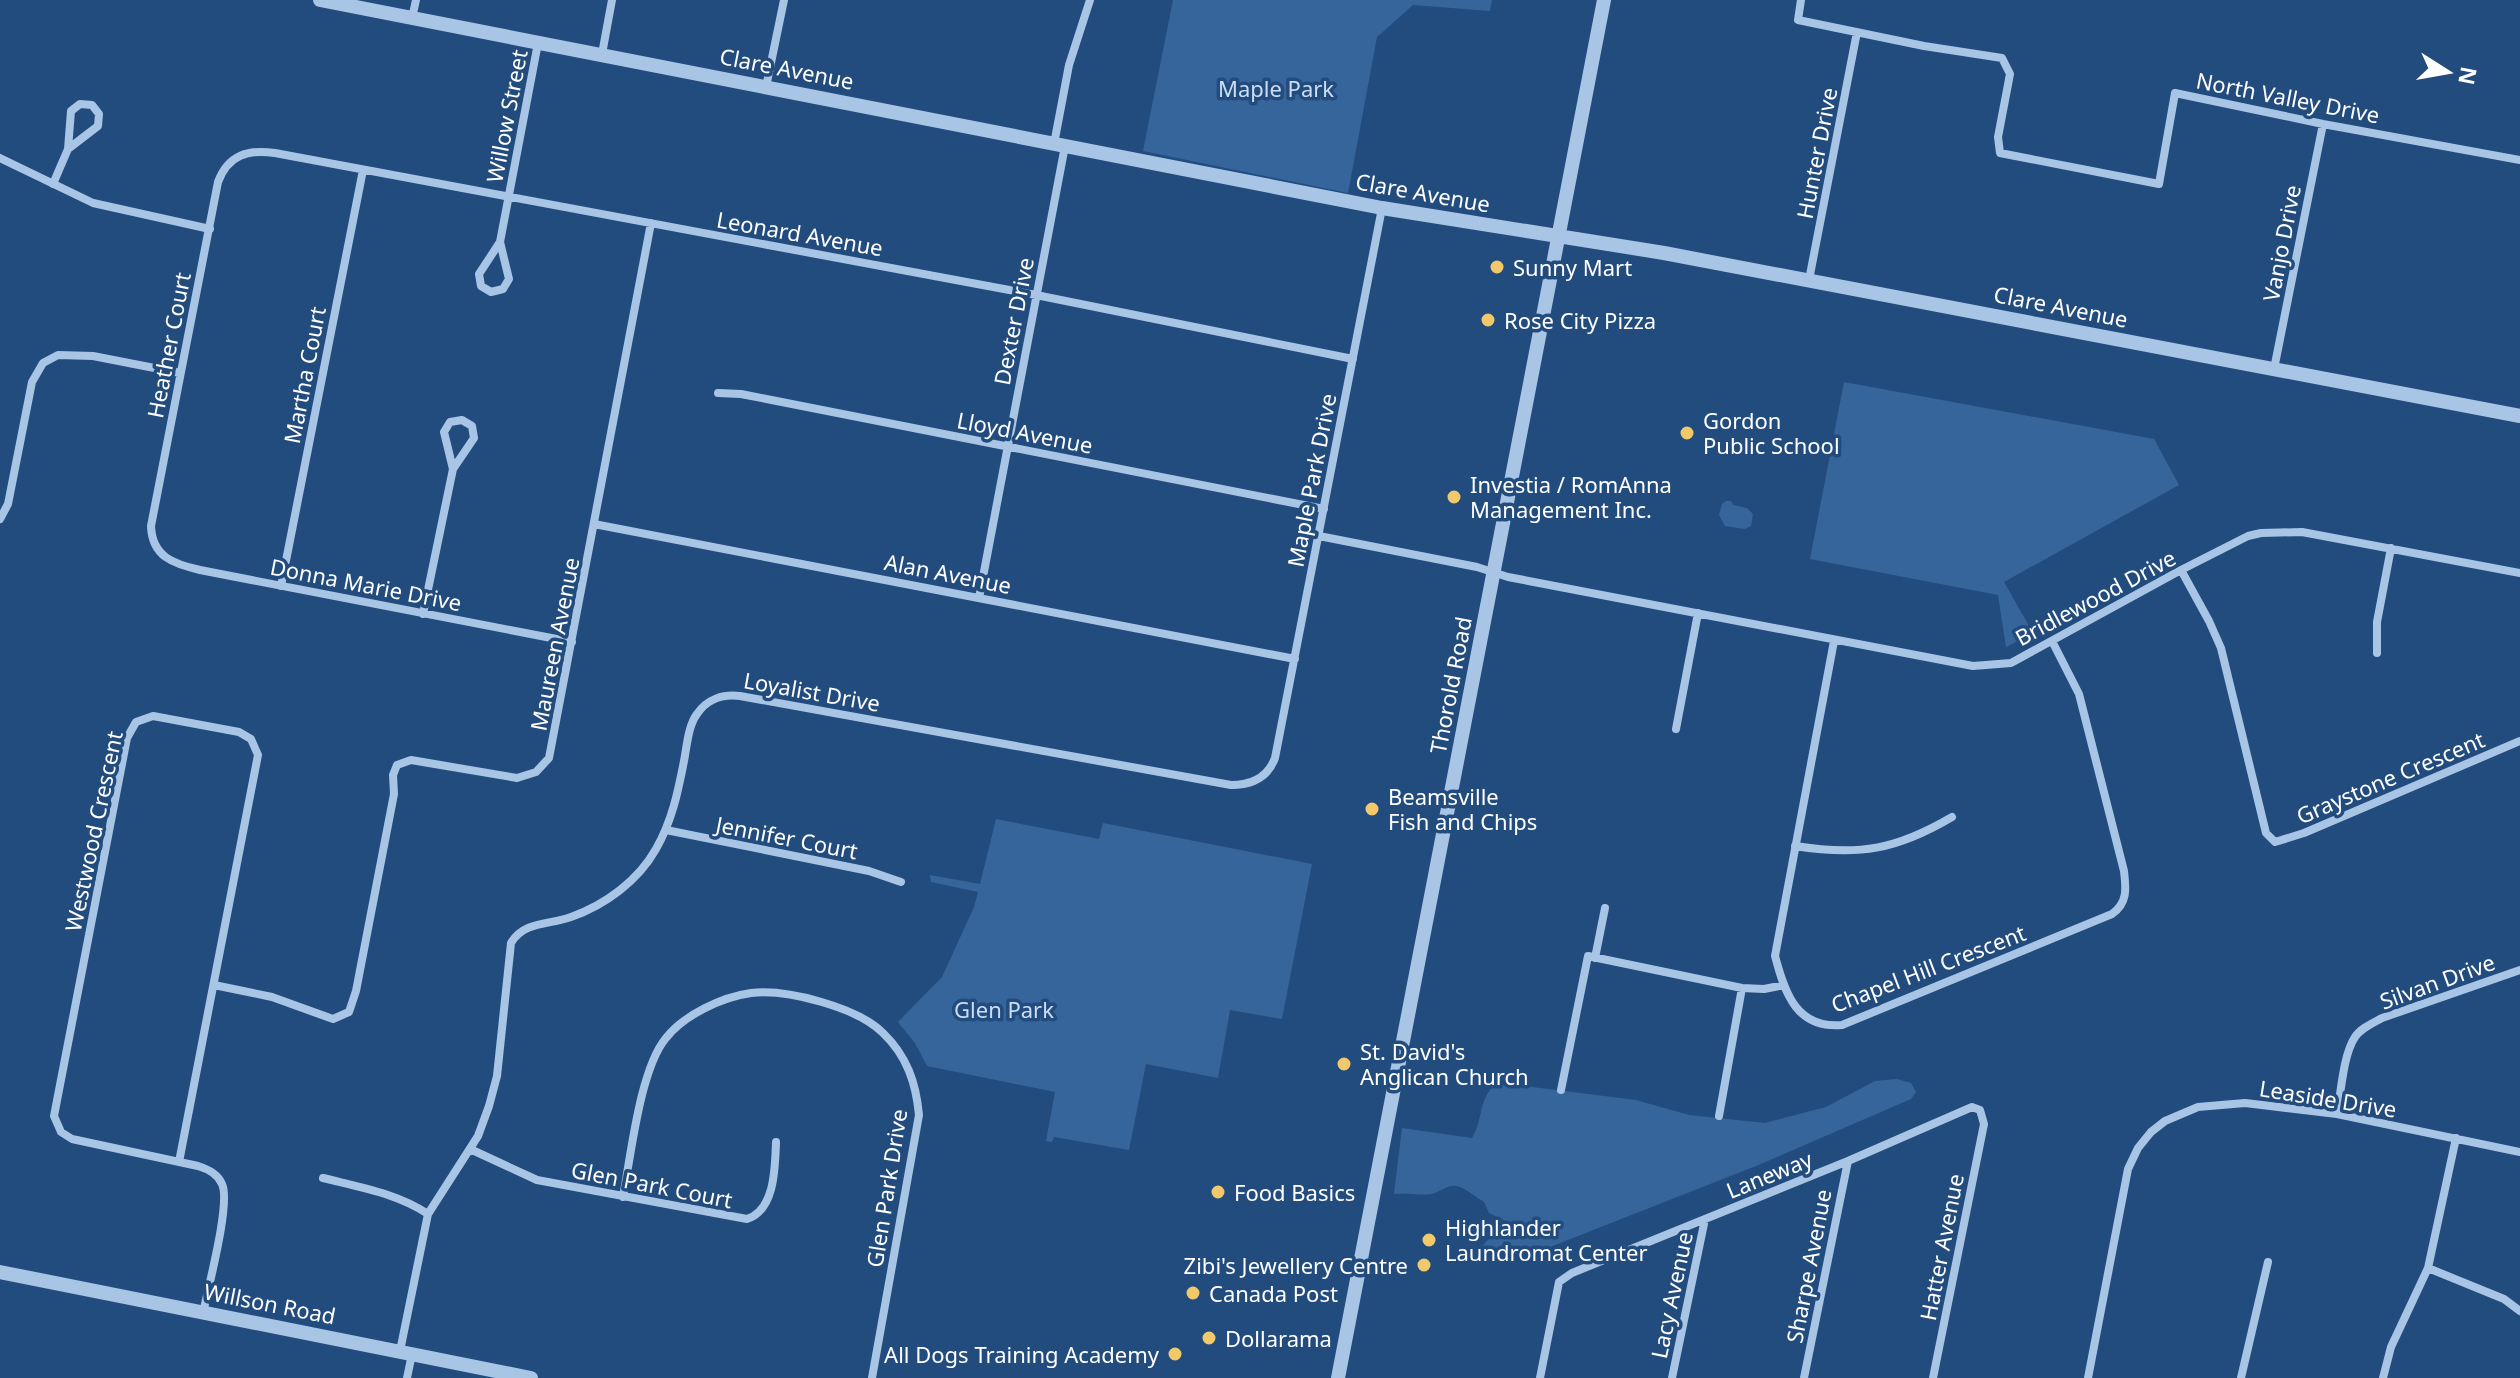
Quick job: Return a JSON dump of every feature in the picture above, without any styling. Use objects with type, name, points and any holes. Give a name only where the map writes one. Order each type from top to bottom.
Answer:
[{"type":"street","name":"Clare Avenue","points":[[320,0],[1382,208],[1664,253],[2520,416]]},
{"type":"street","points":[[412,18],[416,0]]},
{"type":"street","points":[[602,54],[612,0]]},
{"type":"street","points":[[766,87],[784,0]]},
{"type":"street","name":"Dexter Drive","points":[[979,598],[1036,295],[1069,65],[1090,0]]},
{"type":"street","name":"Thorold Road","points":[[1338,1378],[1604,0]]},
{"type":"street","name":"North Valley Drive","points":[[1801,0],[1798,20],[2002,58],[2010,74],[1998,137],[2000,153],[2159,184],[2175,93],[2520,160]]},
{"type":"street","name":"Hunter Drive","points":[[1809,280],[1857,32]]},
{"type":"street","name":"Willow Street","points":[[500,242],[538,43]]},
{"type":"street","points":[[53,184],[68,149],[71,111],[80,104],[92,105],[99,114],[98,126],[68,149]]},
{"type":"street","name":"Vanjo Drive","points":[[2274,369],[2323,124]]},
{"type":"street","name":"Leonard Avenue","points":[[240,155],[260,151],[1036,295],[1353,359]]},
{"type":"street","name":"Heather Court","points":[[158,550],[151,526],[180,373],[221,176],[228,164],[240,155]]},
{"type":"street","points":[[0,158],[108,208],[210,229]]},
{"type":"street","name":"Martha Court","points":[[281,586],[363,170]]},
{"type":"street","name":"Maple Park Drive","points":[[1275,758],[1382,208]]},
{"type":"street","name":"Maureen Avenue","points":[[214,985],[272,997],[329,1018],[340,1018],[349,1012],[356,991],[391,808],[395,768],[403,761],[411,760],[511,778],[524,777],[545,764],[551,753],[651,223]]},
{"type":"street","points":[[500,242],[509,279],[503,289],[491,292],[481,286],[479,274],[500,242]]},
{"type":"street","points":[[0,519],[8,504],[32,382],[43,363],[58,355],[93,356],[180,373]]},
{"type":"street","name":"Lloyd Avenue","points":[[718,393],[741,394],[1324,509]]},
{"type":"street","points":[[423,614],[453,469],[474,438],[472,426],[462,420],[450,422],[444,432],[453,469]]},
{"type":"street","name":"Alan Avenue","points":[[594,524],[1295,659]]},
{"type":"street","name":"Bridlewood Drive","points":[[1494,573],[1834,641],[1982,666],[2011,663],[2248,536],[2302,532],[2520,573]]},
{"type":"street","points":[[1319,536],[1454,562],[1494,573]]},
{"type":"street","points":[[2377,653],[2377,622],[2391,548]]},
{"type":"street","name":"Donna Marie Drive","points":[[158,550],[178,565],[572,642]]},
{"type":"street","name":"Graystone Crescent","points":[[2181,570],[2221,648],[2266,833],[2275,842],[2304,833],[2520,741]]},
{"type":"street","points":[[1676,729],[1698,613]]},
{"type":"street","name":"Chapel Hill Crescent","points":[[1834,641],[1775,956],[1784,985],[1800,1013],[1811,1022],[1826,1027],[1842,1025],[2112,914],[2120,906],[2126,891],[2124,871],[2095,751],[2079,694],[2052,641]]},
{"type":"street","name":"Loyalist Drive","points":[[407,1378],[406,1353],[428,1214],[485,1120],[497,1076],[508,957],[514,939],[524,929],[569,918],[594,907],[617,893],[645,864],[666,830],[675,807],[693,720],[707,703],[726,696],[1231,785],[1259,779],[1270,769],[1275,758]]},
{"type":"street","name":"Westwood Crescent","points":[[179,1162],[257,751],[251,739],[237,731],[148,717],[136,722],[127,738],[54,1116],[61,1132],[72,1139],[179,1162],[212,1172],[222,1184],[225,1194],[203,1313]]},
{"type":"street","points":[[1795,846],[1845,851],[1879,848],[1915,837],[1952,817]]},
{"type":"street","name":"Jennifer Court","points":[[666,830],[869,871],[901,882]]},
{"type":"street","points":[[1595,958],[1605,908]]},
{"type":"street","points":[[1561,1090],[1588,956],[1742,988],[1764,989],[1784,985]]},
{"type":"street","name":"Silvan Drive","points":[[2337,1114],[2349,1052],[2355,1037],[2364,1029],[2382,1018],[2520,970]]},
{"type":"street","points":[[1719,1116],[1742,988]]},
{"type":"street","name":"Glen Park Drive","points":[[623,1197],[650,1063],[657,1049],[677,1026],[729,999],[755,993],[837,1006],[867,1020],[888,1038],[905,1061],[915,1087],[919,1115],[872,1378]]},
{"type":"street","name":"Leaside Drive","points":[[2088,1378],[2128,1169],[2138,1148],[2165,1121],[2198,1107],[2245,1103],[2337,1114],[2520,1152]]},
{"type":"street","name":"Laneway","points":[[1540,1378],[1559,1282],[1572,1273],[1972,1107],[1980,1110],[1984,1124]]},
{"type":"street","name":"Hatter Avenue","points":[[1933,1378],[1984,1124]]},
{"type":"street","points":[[2383,1378],[2391,1347],[2428,1268],[2456,1138]]},
{"type":"street","name":"Glen Park Court","points":[[470,1149],[525,1176],[739,1219],[751,1218],[761,1211],[767,1200],[776,1142]]},
{"type":"street","name":"Sharpe Avenue","points":[[1804,1378],[1848,1161]]},
{"type":"street","points":[[323,1178],[382,1192],[428,1214]]},
{"type":"street","name":"Lacy Avenue","points":[[1672,1378],[1705,1219]]},
{"type":"street","points":[[2241,1378],[2268,1262]]},
{"type":"street","points":[[2428,1268],[2504,1299],[2520,1311]]},
{"type":"street","name":"Willson Road","points":[[0,1272],[531,1378]]},
{"type":"green space","name":"Maple Park","points":[[1173,0],[1492,0],[1490,11],[1413,5],[1377,37],[1348,193],[1143,151]]},
{"type":"green space","points":[[1844,382],[2154,439],[2179,485],[2004,582],[2033,633],[2006,647],[1998,595],[1810,559]]},
{"type":"green space","points":[[1726,501],[1747,508],[1753,514],[1751,526],[1745,529],[1725,526],[1719,515]]},
{"type":"green space","name":"Glen Park","points":[[996,819],[1099,839],[1103,823],[1312,864],[1282,1019],[1230,1010],[1218,1078],[1146,1064],[1129,1150],[1054,1137],[1052,1142],[1046,1141],[1055,1092],[927,1066],[915,1043],[898,1022],[942,977],[978,892],[931,882],[930,875],[980,884]]},
{"type":"green space","points":[[1897,1079],[1911,1083],[1916,1092],[1911,1099],[1756,1166],[1522,1258],[1484,1255],[1482,1246],[1490,1238],[1522,1234],[1522,1229],[1489,1213],[1484,1202],[1457,1186],[1432,1194],[1394,1194],[1402,1128],[1472,1138],[1485,1098],[1494,1085],[1636,1100],[1689,1115],[1765,1123],[1826,1107],[1875,1081]]},
{"type":"place","name":"Sunny Mart","points":[[1497,267]]},
{"type":"place","name":"Rose City Pizza","points":[[1488,320]]},
{"type":"place","name":"Gordon Public School","points":[[1687,433]]},
{"type":"place","name":"Investia / RomAnna Management Inc.","points":[[1454,497]]},
{"type":"place","name":"Beamsville Fish and Chips","points":[[1372,809]]},
{"type":"place","name":"St. David's Anglican Church","points":[[1344,1064]]},
{"type":"place","name":"Food Basics","points":[[1218,1192]]},
{"type":"place","name":"Highlander Laundromat Center","points":[[1429,1240]]},
{"type":"place","name":"Zibi's Jewellery Centre","points":[[1424,1265]]},
{"type":"place","name":"Canada Post","points":[[1193,1293]]},
{"type":"place","name":"Dollarama","points":[[1209,1338]]},
{"type":"place","name":"All Dogs Training Academy","points":[[1175,1354]]}]
